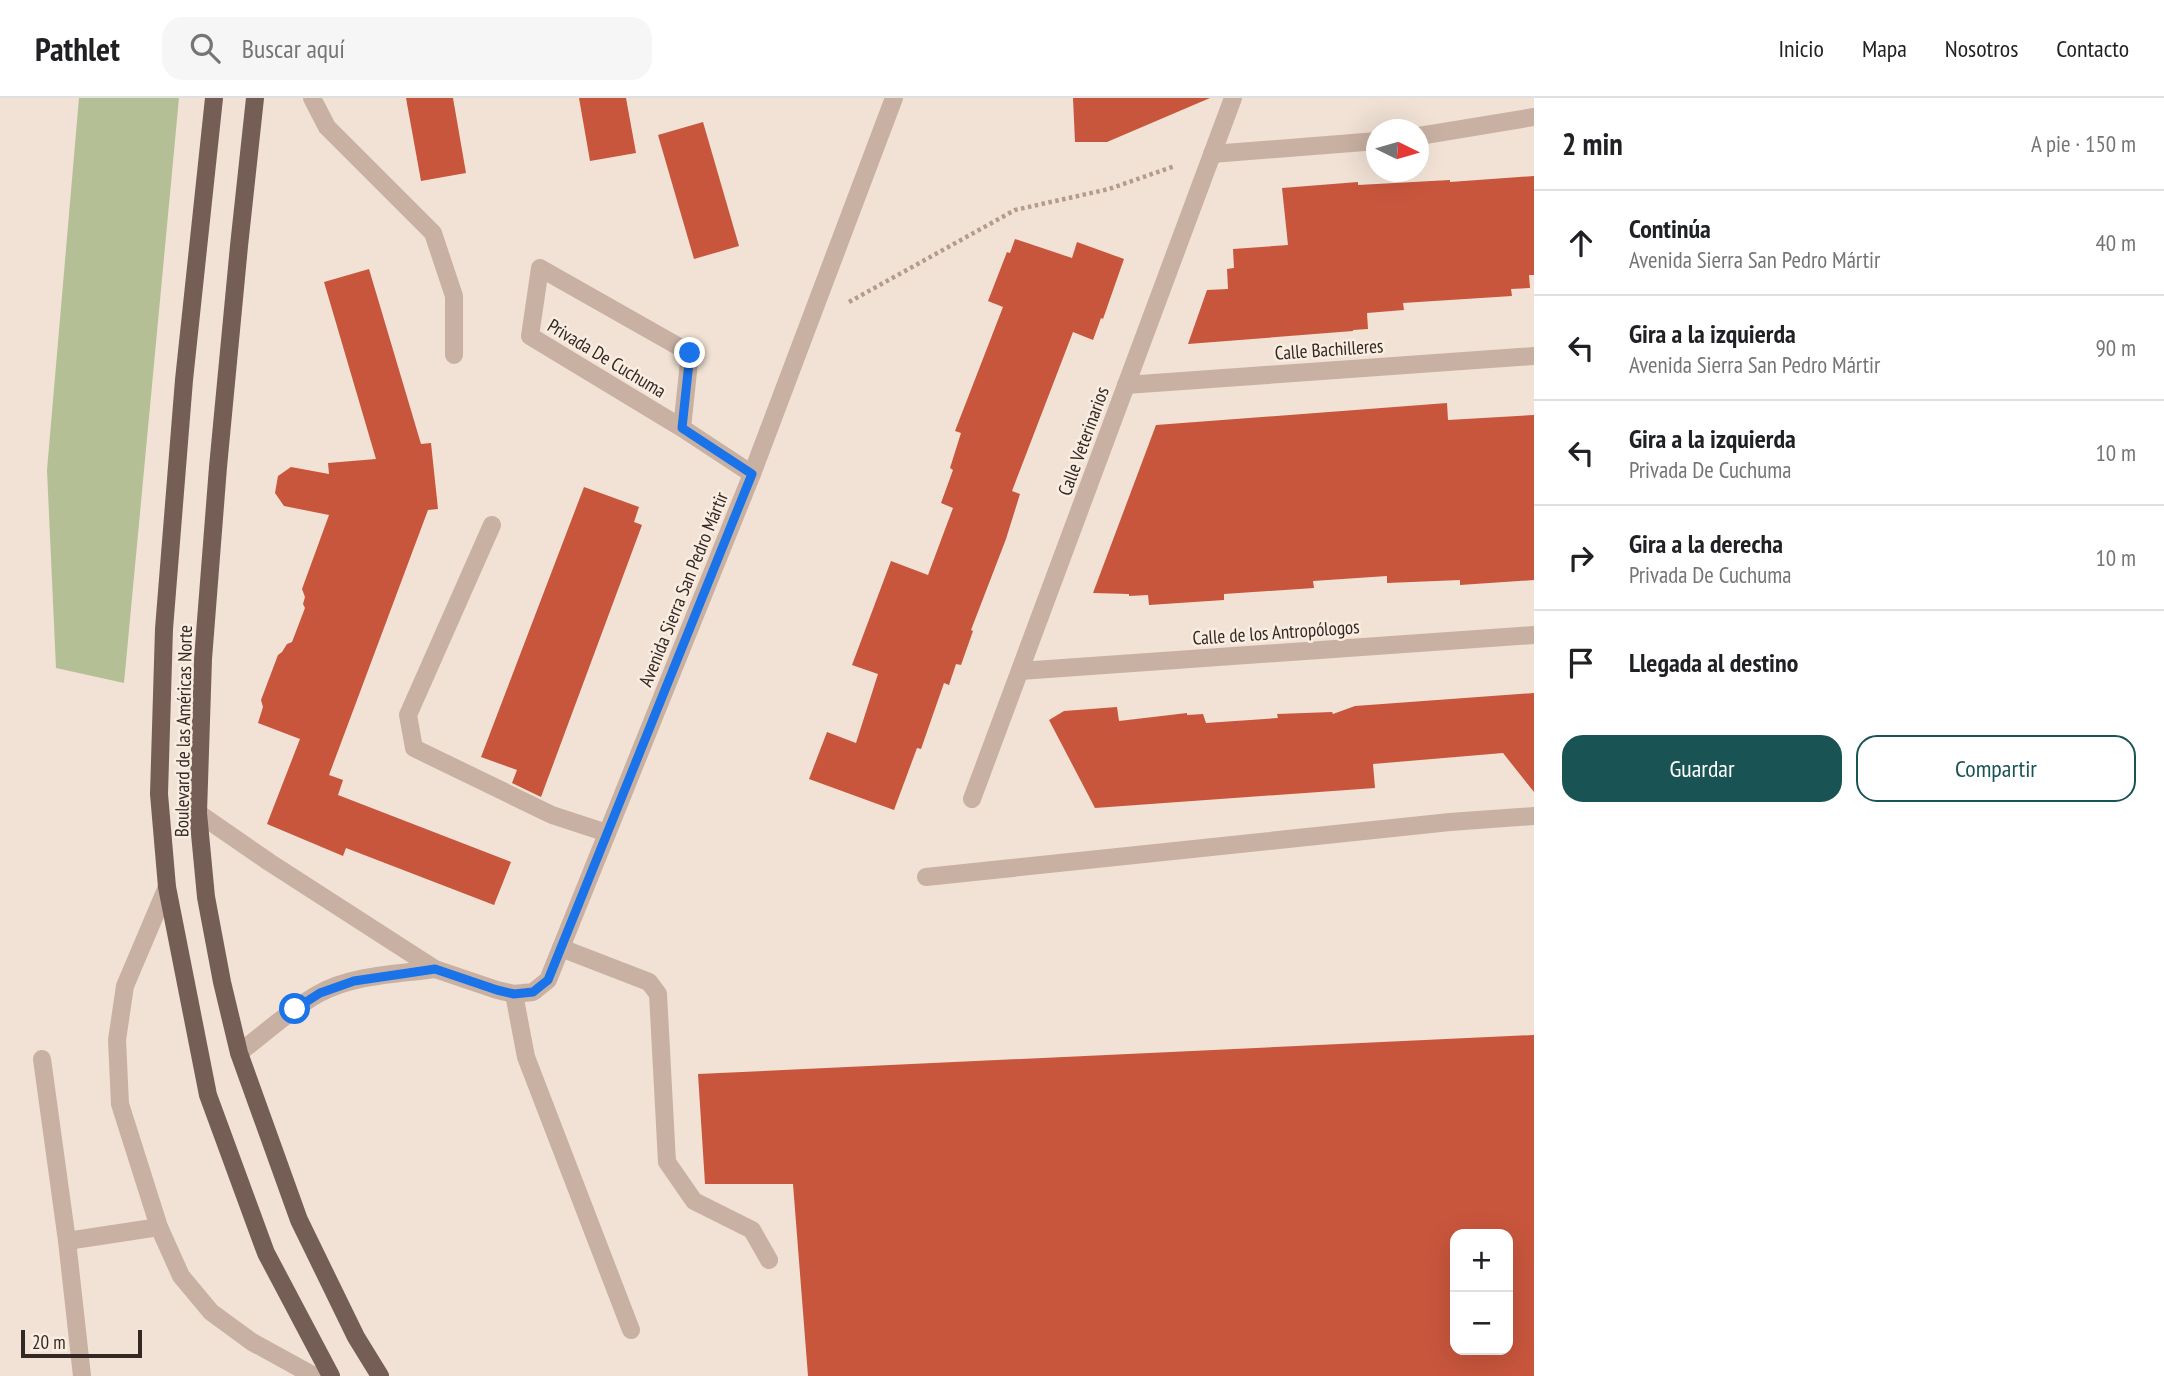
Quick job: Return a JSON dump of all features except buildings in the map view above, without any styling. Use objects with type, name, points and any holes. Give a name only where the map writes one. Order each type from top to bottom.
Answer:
[{"type":"main road","name":"Boulevard de las Américas Norte","points":[[214,98],[184,380],[164,629],[159,794],[167,887],[208,1095],[266,1253],[331,1376]]},
{"type":"main road","name":"Boulevard de las Américas Norte","points":[[255,98],[218,467],[203,659],[198,813],[206,897],[239,1053],[299,1220],[356,1337],[380,1376]]},
{"type":"street","points":[[312,98],[327,127],[433,233],[454,296],[454,355]]},
{"type":"street","name":"Avenida Sierra San Pedro Mártir","points":[[514,994],[533,992],[548,980],[752,474],[894,98]]},
{"type":"street","name":"Calle Veterinarios","points":[[972,799],[1233,98]]},
{"type":"street","points":[[1429,134],[1534,117]]},
{"type":"street","points":[[1212,154],[1366,142]]},
{"type":"street","name":"Privada De Cuchuma","points":[[682,428],[690,353],[540,268],[530,336],[682,428],[752,474]]},
{"type":"street","name":"Calle Bachilleres","points":[[1126,384],[1534,356]]},
{"type":"street","points":[[492,525],[408,715],[414,748],[552,815],[607,833]]},
{"type":"street","name":"Calle de los Antropólogos","points":[[1020,671],[1534,635]]},
{"type":"street","points":[[198,813],[435,969],[514,994],[526,1057],[631,1330]]},
{"type":"street","points":[[926,877],[1450,822],[1534,816]]},
{"type":"street","points":[[167,887],[125,986],[117,1040],[120,1104],[159,1227],[181,1276],[211,1312],[252,1342],[314,1376]]},
{"type":"street","points":[[561,948],[649,982],[659,994],[667,1162],[694,1201],[752,1230],[769,1260]]},
{"type":"street","points":[[239,1053],[320,993],[354,981],[435,969]]},
{"type":"street","points":[[41,1059],[67,1241],[82,1376]]},
{"type":"street","points":[[67,1241],[159,1227]]},
{"type":"path","points":[[809,324],[1014,210],[1109,188],[1212,154]]},
{"type":"green space","points":[[79,98],[179,98],[124,683],[56,668],[47,470]]},
{"type":"route","points":[[295,1009],[320,993],[354,981],[435,969],[514,994],[533,992],[548,980],[752,474],[682,428],[690,353]]}]
